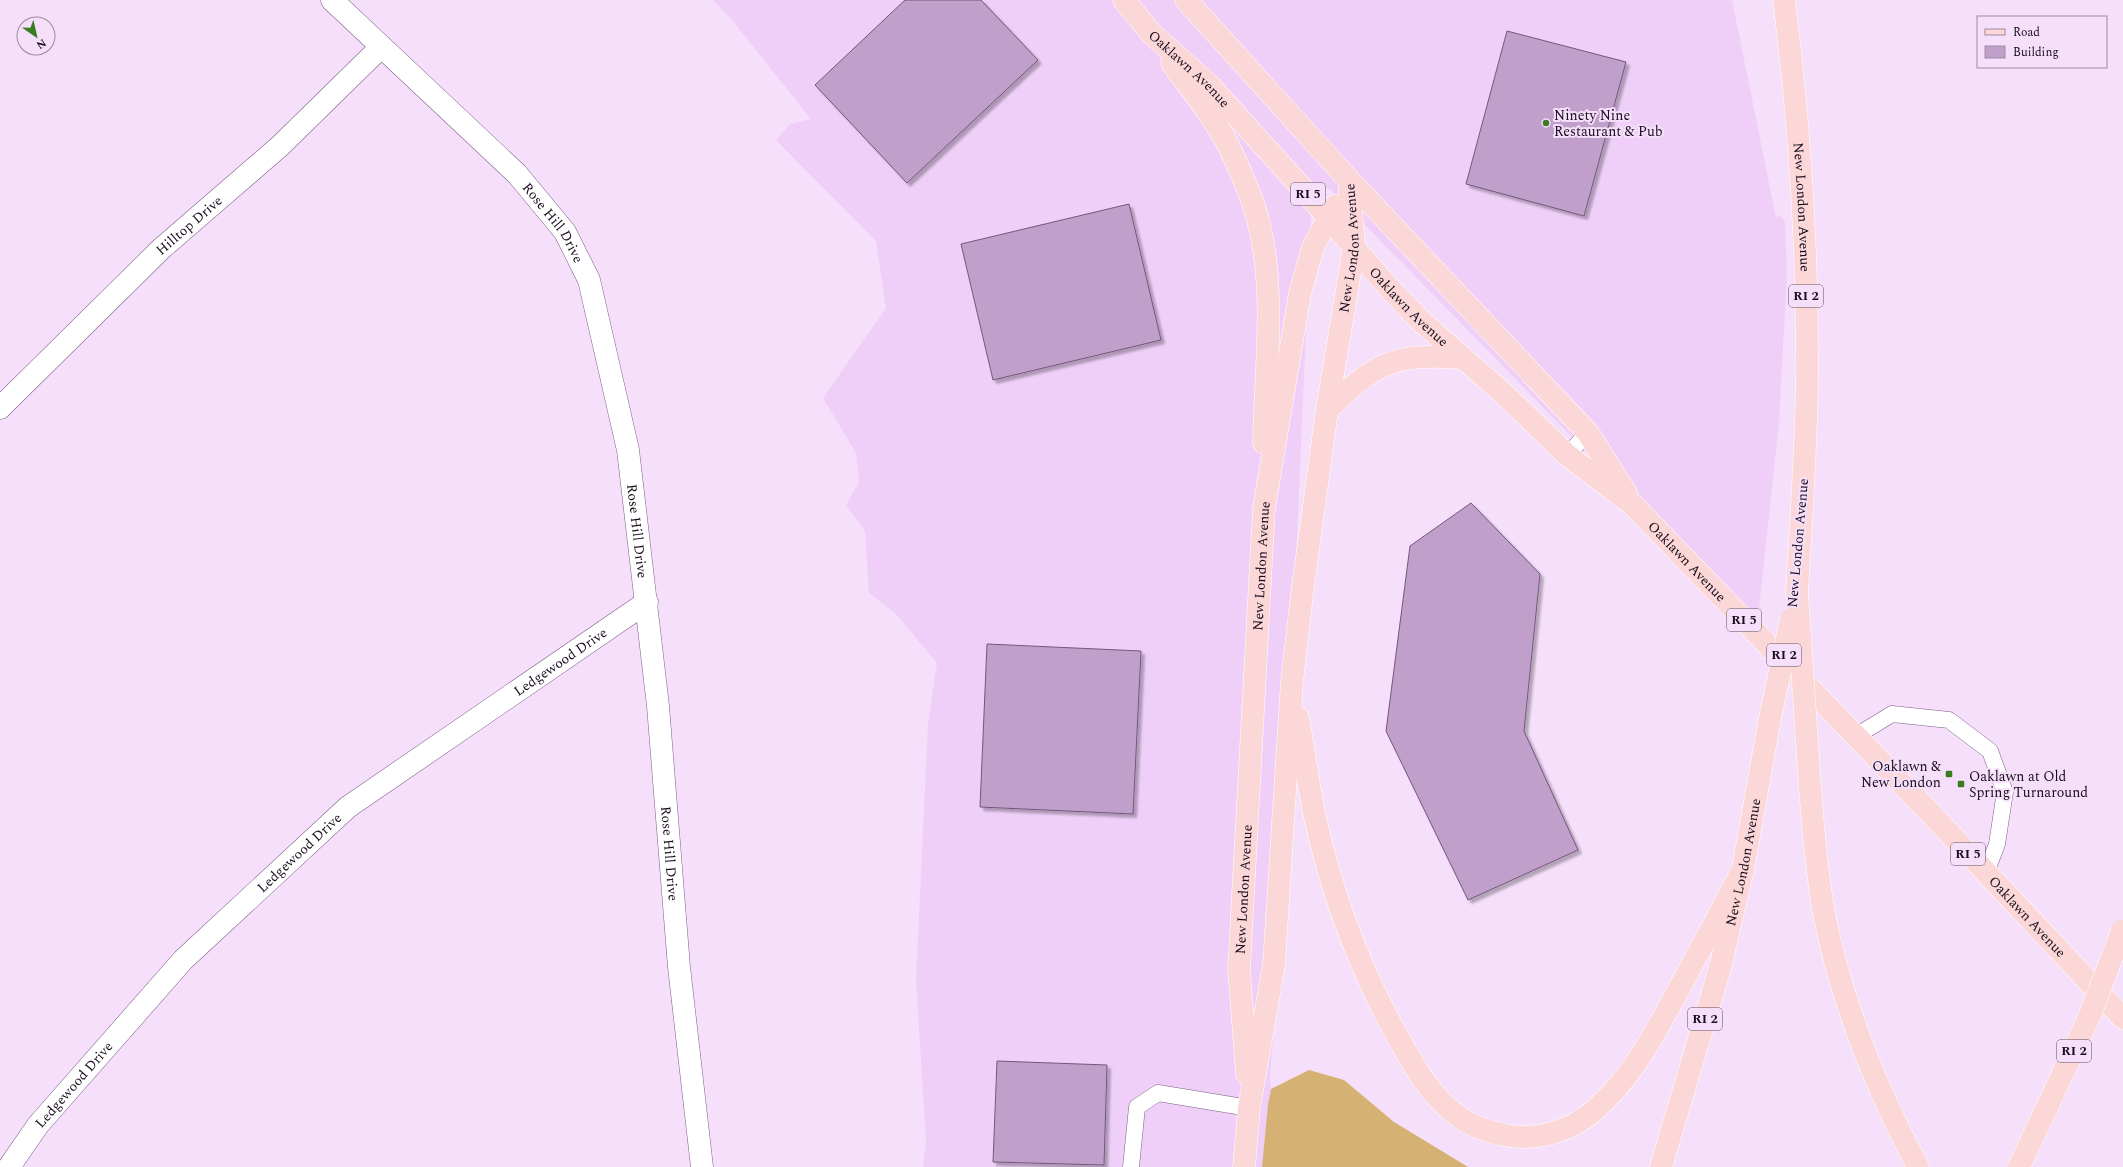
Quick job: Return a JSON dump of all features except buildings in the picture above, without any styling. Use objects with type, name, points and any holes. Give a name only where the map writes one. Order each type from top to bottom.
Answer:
[{"type":"main road","name":"Oaklawn Avenue","points":[[1124,0],[1151,33],[1209,85],[1390,289],[1462,358],[1504,394],[1567,455],[1633,505],[1856,736],[2123,1018]]},
{"type":"main road","name":"Oaklawn Avenue","points":[[1186,0],[1349,180],[1588,433],[1633,505]]},
{"type":"main road","name":"New London Avenue","points":[[1661,1167],[1720,968],[1743,869],[1770,718],[1797,592],[1807,381],[1806,262],[1801,154],[1784,0]]},
{"type":"main road","points":[[1151,33],[1212,118],[1229,148],[1257,216],[1264,253],[1268,292],[1269,330],[1265,395],[1264,508]]},
{"type":"main road","name":"New London Avenue","points":[[1249,1108],[1239,969],[1264,508],[1300,293],[1313,247],[1349,180]]},
{"type":"main road","name":"New London Avenue","points":[[1244,1167],[1249,1108],[1274,964],[1292,681],[1302,594],[1326,410],[1354,248],[1349,180]]},
{"type":"main road","points":[[1326,410],[1363,377],[1384,364],[1415,356],[1462,358]]},
{"type":"main road","points":[[1797,592],[1814,838],[1822,901],[1840,978],[1857,1032],[1882,1093],[1918,1167]]},
{"type":"main road","points":[[1292,681],[1319,830],[1337,896],[1365,969],[1384,1013],[1428,1088],[1458,1116],[1475,1126],[1503,1135],[1527,1138],[1551,1134],[1573,1125],[1594,1111],[1613,1092],[1651,1042],[1743,869]]},
{"type":"main road","name":"RI 2","points":[[2019,1167],[2090,1015],[2123,930]]},
{"type":"street","name":"Rose Hill Drive","points":[[332,0],[518,174],[565,232],[589,280],[628,450],[658,706],[679,967],[702,1167]]},
{"type":"street","name":"Hilltop Drive","points":[[0,408],[161,249],[280,146],[381,47]]},
{"type":"street","name":"Ledgewood Drive","points":[[9,1167],[38,1125],[183,960],[348,807],[647,602]]},
{"type":"lane","points":[[1567,455],[1588,433]]},
{"type":"lane","points":[[1856,736],[1892,714],[1949,720],[1990,751],[2005,792],[1997,844],[1986,873]]},
{"type":"lane","points":[[1131,1167],[1137,1107],[1158,1093],[1249,1108]]},
{"type":"shaded area","points":[[713,0],[1732,0],[1776,218],[1780,215],[1785,222],[1787,274],[1779,422],[1768,526],[1759,609],[1751,614],[1737,606],[1331,190],[1317,182],[1311,214],[1278,979],[1270,1075],[1271,1089],[1268,1104],[1262,1167],[923,1167],[926,1141],[916,980],[928,724],[937,663],[896,614],[869,593],[865,531],[846,505],[859,482],[856,453],[823,398],[886,308],[876,241],[776,140],[790,124],[811,119],[732,20]]},
{"type":"shaded area","points":[[1309,1070],[1344,1080],[1394,1122],[1468,1167],[1262,1167],[1268,1104],[1271,1089]]},
{"type":"place","name":"Ninety Nine Restaurant & Pub","points":[[1546,123]]},
{"type":"place","name":"Oaklawn & New London","points":[[1949,774]]},
{"type":"place","name":"Oaklawn at Old Spring Turnaround","points":[[1961,784]]}]
